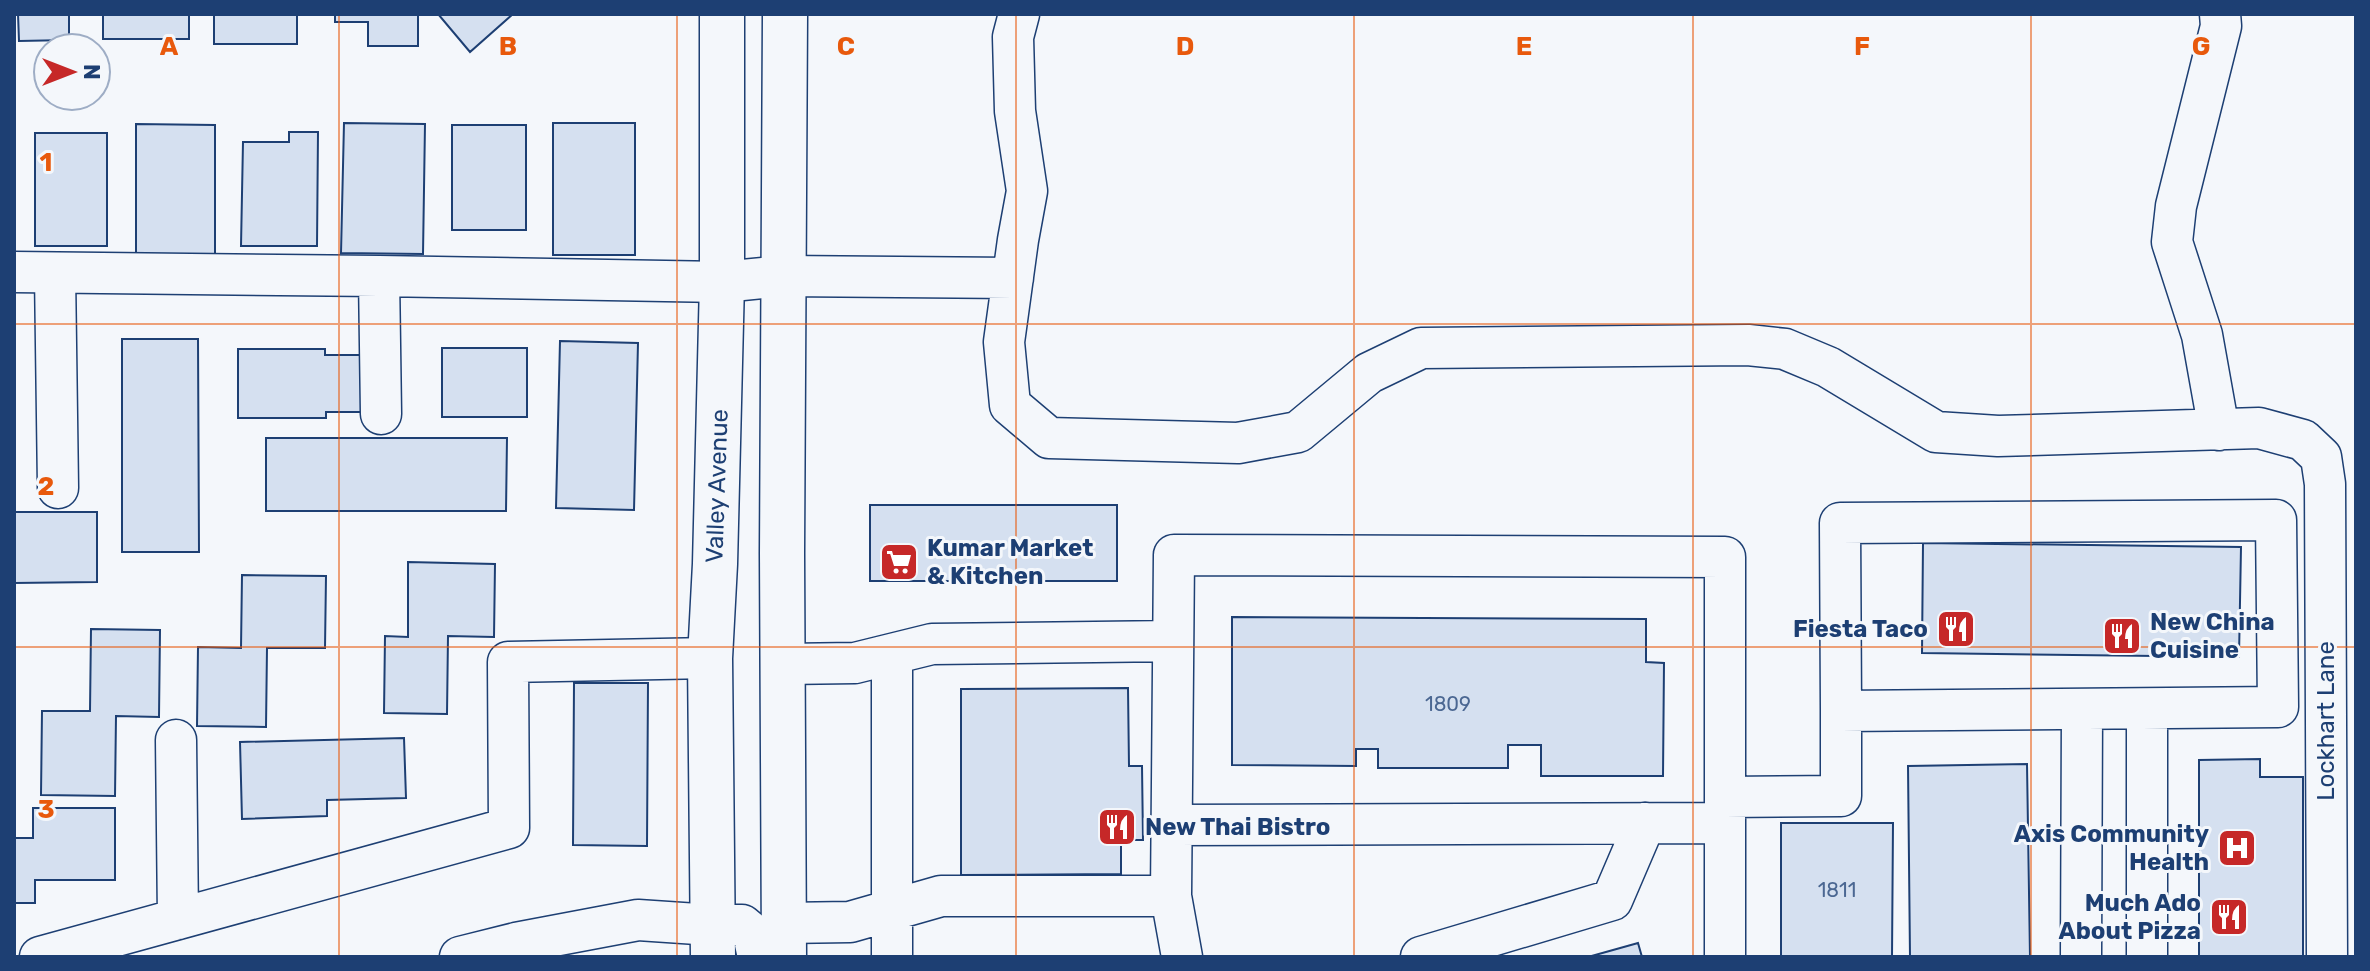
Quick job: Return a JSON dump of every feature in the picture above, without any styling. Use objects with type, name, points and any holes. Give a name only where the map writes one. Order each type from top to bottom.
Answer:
[{"type":"main road","name":"Valley Avenue","points":[[712,941],[710,658],[722,282],[722,14]]},
{"type":"main road","points":[[775,946],[784,664],[785,14]]},
{"type":"street","points":[[1019,14],[1013,37],[1015,111],[1027,191],[1004,342],[1010,405],[1049,438],[1238,443],[1298,432],[1369,373],[1421,348],[1748,345],[1785,349],[1828,367],[1936,432],[1998,436],[2219,430],[2202,335],[2172,242],[2176,206],[2221,26],[2220,14]]},
{"type":"street","points":[[14,272],[722,282],[784,276],[1013,278]]},
{"type":"street","points":[[55,273],[58,488]]},
{"type":"street","points":[[379,276],[381,414]]},
{"type":"street","name":"Lockhart Lane","points":[[2219,430],[2259,428],[2303,440],[2321,457],[2325,484],[2327,957]]},
{"type":"street","points":[[1171,825],[1645,823],[1841,796],[1840,523],[2276,520],[2278,707],[1841,711]]},
{"type":"street","points":[[1182,957],[1171,896],[1174,555],[1725,557],[1725,957]]},
{"type":"street","points":[[784,664],[855,663],[932,644],[1173,641]]},
{"type":"street","points":[[892,654],[892,957]]},
{"type":"street","points":[[40,957],[509,828],[508,662],[710,658]]},
{"type":"street","points":[[2081,957],[2082,710]]},
{"type":"street","points":[[2147,710],[2147,957]]},
{"type":"street","points":[[176,740],[178,919]]},
{"type":"street","points":[[1421,957],[1612,900],[1645,823]]},
{"type":"street","points":[[460,957],[516,943],[562,946],[638,920],[712,941],[742,925],[756,940],[775,946],[941,896],[1171,896]]},
{"type":"building","points":[[18,14],[69,14],[69,32],[32,32],[32,41],[19,41]]},
{"type":"building","points":[[103,14],[189,14],[189,39],[112,39],[112,32],[103,32]]},
{"type":"building","points":[[214,14],[297,14],[297,44],[214,44]]},
{"type":"building","points":[[335,14],[418,14],[418,46],[368,46],[368,22],[335,22]]},
{"type":"building","points":[[438,14],[513,14],[470,52]]},
{"type":"building","points":[[344,123],[425,124],[423,254],[341,253]]},
{"type":"building","points":[[553,123],[635,123],[635,255],[553,255]]},
{"type":"building","points":[[136,124],[215,125],[215,254],[136,254]]},
{"type":"building","points":[[452,125],[526,125],[526,230],[452,230]]},
{"type":"building","points":[[289,132],[318,132],[317,246],[241,246],[243,142],[289,142]]},
{"type":"building","points":[[35,133],[107,133],[107,246],[35,246]]},
{"type":"building","points":[[122,339],[198,339],[199,552],[122,552]]},
{"type":"building","points":[[560,341],[638,343],[634,510],[556,508]]},
{"type":"building","points":[[442,348],[527,348],[527,417],[442,417]]},
{"type":"building","points":[[238,349],[325,349],[325,355],[368,355],[368,412],[326,412],[326,418],[238,418]]},
{"type":"building","points":[[266,438],[507,438],[506,511],[266,511]]},
{"type":"building","points":[[870,505],[1117,505],[1117,581],[870,581]]},
{"type":"building","points":[[14,512],[97,512],[97,582],[14,583]]},
{"type":"building","points":[[1923,543],[2241,547],[2239,657],[1922,653]]},
{"type":"building","points":[[408,562],[495,564],[494,637],[448,636],[447,714],[384,713],[385,636],[408,637]]},
{"type":"building","points":[[242,575],[326,576],[325,648],[267,648],[266,727],[197,726],[198,647],[241,648]]},
{"type":"building","points":[[1232,617],[1646,619],[1646,662],[1664,663],[1663,776],[1541,776],[1541,745],[1508,745],[1508,768],[1378,768],[1378,749],[1356,749],[1356,766],[1232,765]]},
{"type":"building","points":[[91,629],[160,630],[159,717],[116,716],[115,796],[41,795],[42,711],[90,711]]},
{"type":"building","points":[[574,683],[648,683],[647,846],[573,845]]},
{"type":"building","points":[[1128,688],[1129,766],[1142,766],[1143,840],[1121,840],[1121,874],[961,875],[961,689]]},
{"type":"building","points":[[404,738],[406,798],[327,800],[327,816],[242,819],[240,742]]},
{"type":"building","points":[[2260,759],[2260,777],[2303,777],[2303,957],[2199,957],[2199,760]]},
{"type":"building","points":[[2027,764],[2030,957],[1910,957],[1908,766]]},
{"type":"building","points":[[33,808],[115,808],[115,880],[35,880],[35,903],[14,903],[14,838],[33,838]]},
{"type":"building","points":[[1781,823],[1893,823],[1892,957],[1781,957]]},
{"type":"building","points":[[1638,943],[1642,957],[1588,957]]},
{"type":"place","name":"Kumar Market & Kitchen","points":[[899,562]]},
{"type":"place","name":"Fiesta Taco","points":[[1956,629]]},
{"type":"place","name":"New China Cuisine","points":[[2122,636]]},
{"type":"place","name":"New Thai Bistro","points":[[1117,827]]},
{"type":"place","name":"Axis Community Health","points":[[2237,848]]},
{"type":"place","name":"Much Ado About Pizza","points":[[2229,917]]}]
